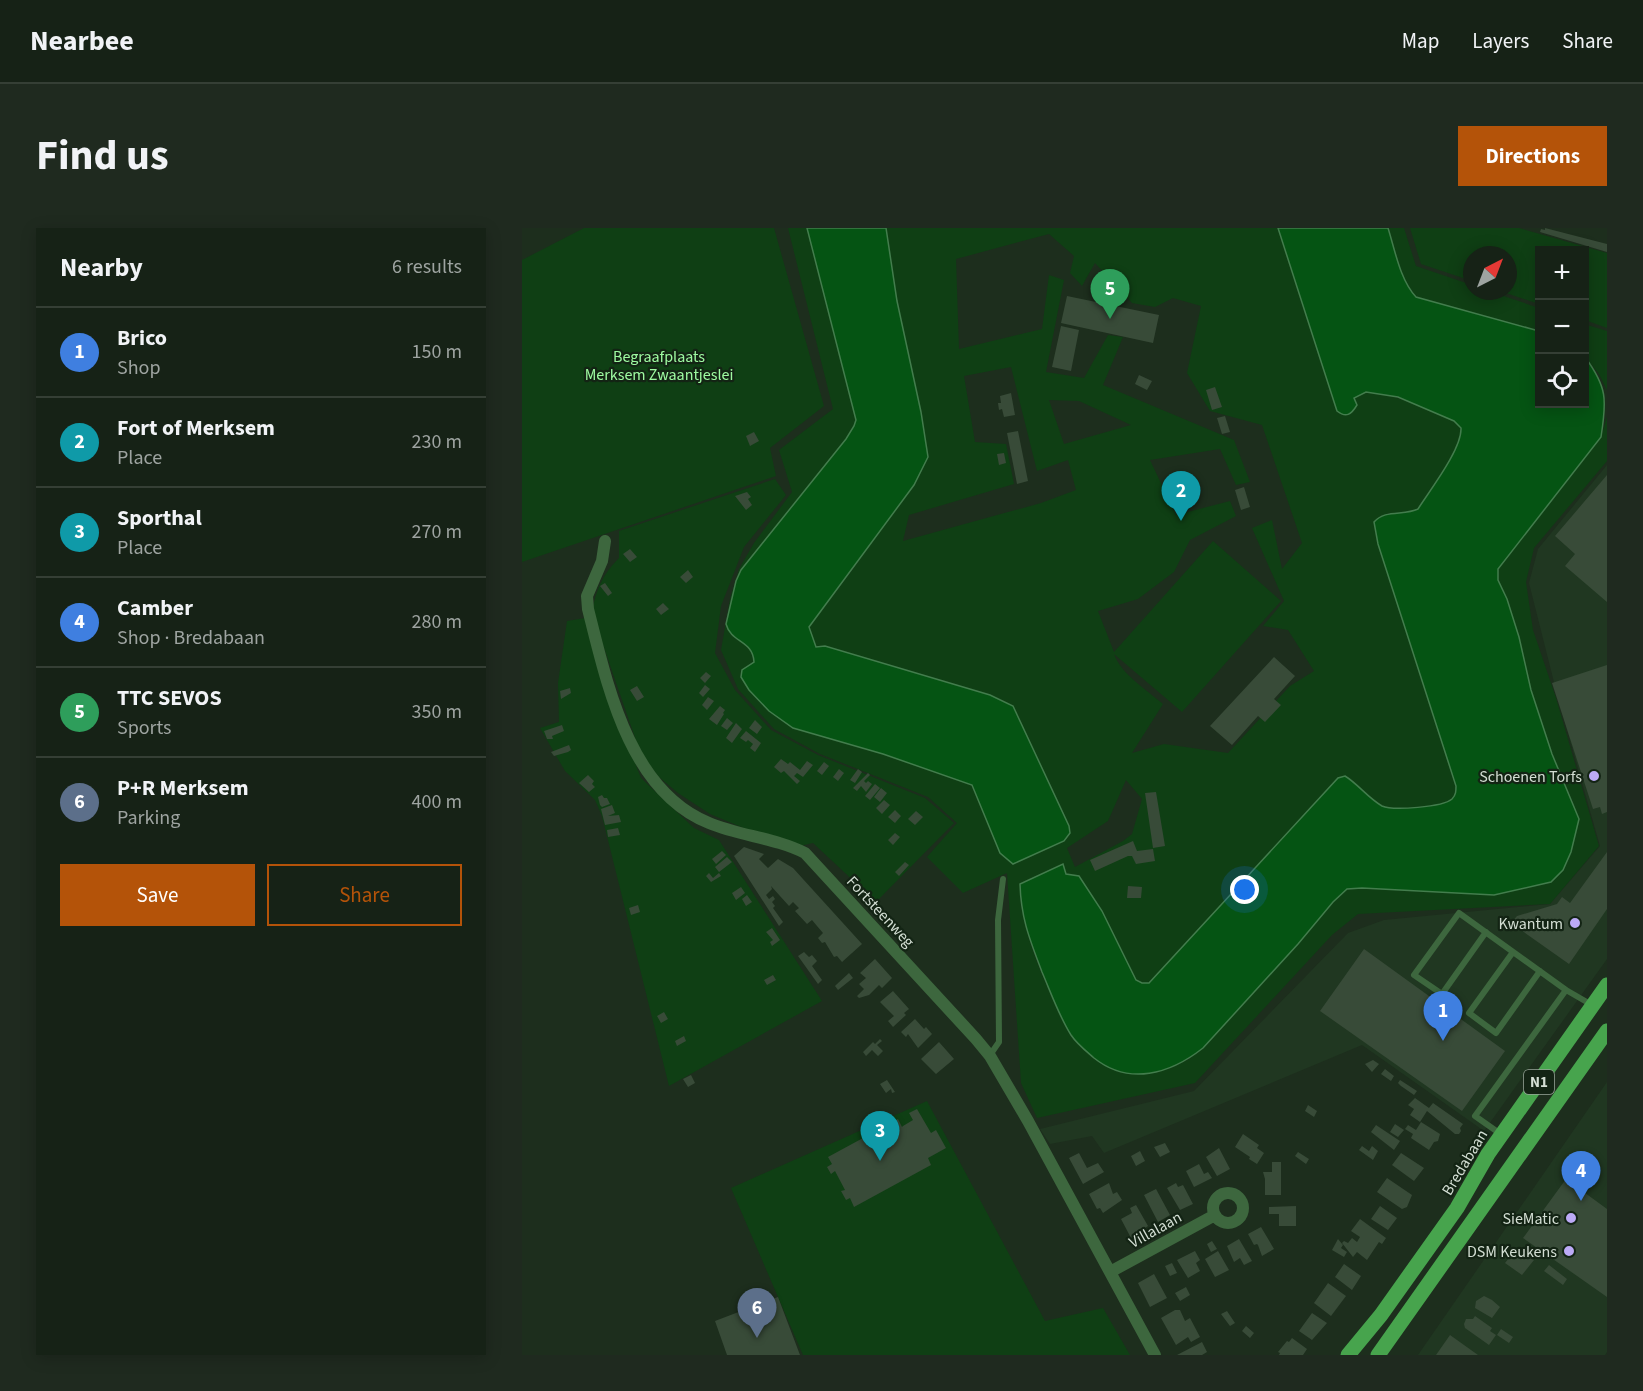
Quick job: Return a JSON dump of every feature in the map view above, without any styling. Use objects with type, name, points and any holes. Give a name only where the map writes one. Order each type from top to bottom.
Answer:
[{"type":"main road","name":"Bredabaan","points":[[1348,1355],[1381,1315],[1457,1208],[1488,1154],[1607,985]]},
{"type":"main road","name":"N1","points":[[1378,1355],[1607,1031]]},
{"type":"main road","points":[[1527,1098],[1523,1110],[1528,1119],[1534,1122],[1546,1118]]},
{"type":"street","name":"Fortsteenweg","points":[[605,541],[602,561],[587,596],[588,609],[610,689],[636,756],[666,794],[695,816],[726,829],[805,853],[990,1056],[1028,1121],[1155,1355]]},
{"type":"street","name":"Villalaan","points":[[1110,1272],[1215,1215]]},
{"type":"lane","points":[[990,1056],[999,1042],[998,920],[1003,879]]},
{"type":"lane","points":[[1486,932],[1442,994],[1414,975],[1459,913],[1486,932],[1566,990],[1593,1005]]},
{"type":"lane","points":[[1513,952],[1469,1014],[1496,1033],[1540,971]]},
{"type":"lane","points":[[1502,1135],[1475,1116],[1566,990]]},
{"type":"shaded area","points":[[807,228],[886,228],[897,301],[921,412],[928,457],[914,485],[809,627],[816,647],[825,646],[990,695],[1013,706],[1069,826],[1070,833],[1064,841],[1013,864],[1000,853],[972,785],[883,754],[793,728],[769,711],[749,690],[741,677],[742,670],[754,662],[750,649],[732,635],[726,624],[736,581],[741,570],[846,439],[856,420]]},
{"type":"shaded area","points":[[1278,228],[1388,228],[1402,273],[1416,297],[1535,330],[1535,408],[1589,408],[1589,363],[1598,377],[1604,403],[1601,437],[1498,569],[1498,580],[1507,599],[1519,637],[1531,690],[1552,754],[1579,819],[1571,852],[1563,870],[1551,882],[1494,895],[1347,889],[1203,1048],[1163,1070],[1135,1074],[1121,1072],[1107,1067],[1094,1058],[1076,1041],[1067,1028],[1030,939],[1022,908],[1020,884],[1063,864],[1066,874],[1079,876],[1102,911],[1136,980],[1149,983],[1338,778],[1345,776],[1377,803],[1388,807],[1439,804],[1452,799],[1456,793],[1456,786],[1378,544],[1374,522],[1384,515],[1418,509],[1451,458],[1460,437],[1461,428],[1454,421],[1398,397],[1366,392],[1354,398],[1357,405],[1350,413],[1346,415],[1337,411]]},
{"type":"shaded area","points":[[1607,465],[1607,959],[1484,1131],[1362,1045],[1104,1153],[1092,1136],[1050,1144],[1040,1129],[1194,1091],[1348,933],[1384,920],[1550,904],[1600,846],[1558,698],[1529,583],[1538,549]]},
{"type":"shaded area","points":[[1607,1082],[1607,1352],[1605,1355],[1418,1355]]},
{"type":"green space","name":"Begraafplaats Merksem Zwaantjeslei","points":[[584,228],[774,228],[824,406],[770,448],[776,476],[522,562],[522,260]]},
{"type":"green space","points":[[788,228],[807,228],[856,420],[846,439],[741,570],[736,581],[726,624],[732,633],[747,644],[752,651],[754,657],[749,690],[769,711],[793,728],[883,754],[972,785],[1000,853],[1006,702],[990,695],[825,646],[816,647],[809,627],[853,569],[928,457],[921,412],[897,301],[886,228],[1278,228],[1337,411],[1357,396],[1373,392],[1422,407],[1454,421],[1461,428],[1460,437],[1451,458],[1418,509],[1410,513],[1389,513],[1374,522],[1378,544],[1456,786],[1454,796],[1447,802],[1429,806],[1388,807],[1377,803],[1345,776],[1338,778],[1149,983],[1136,980],[1102,911],[1079,876],[1066,874],[1063,864],[1020,884],[1025,923],[1031,943],[1054,1001],[1073,1037],[1156,1071],[1173,1067],[1189,1059],[1203,1048],[1347,889],[1530,885],[1551,882],[1573,803],[1552,754],[1531,690],[1519,637],[1507,599],[1498,580],[1498,569],[1601,437],[1607,417],[1607,461],[1534,548],[1526,582],[1533,630],[1556,698],[1599,846],[1550,904],[1358,914],[1332,935],[1195,1083],[1037,1118],[1021,1083],[1007,873],[963,893],[927,857],[957,823],[928,797],[820,754],[774,729],[738,689],[721,650],[730,599],[739,569],[754,543],[792,492],[779,450],[833,409]],"holes":[[[1049,234],[1074,256],[1070,273],[1082,286],[1095,263],[1132,303],[1155,307],[1173,298],[1201,306],[1187,373],[1210,411],[1262,425],[1302,543],[1282,569],[1272,520],[1252,528],[1284,601],[1263,626],[1288,630],[1314,671],[1290,686],[1228,753],[1164,744],[1132,753],[1163,704],[1128,675],[1114,654],[1182,712],[1281,601],[1213,541],[1114,652],[1098,611],[1138,599],[1174,572],[1190,540],[1236,516],[1230,501],[1176,515],[1150,460],[1220,449],[1236,485],[1250,482],[1234,440],[1103,385],[1123,337],[1108,335],[1084,378],[1046,372],[1064,280],[1049,275],[1042,329],[959,349],[956,259]],[[1011,367],[1037,471],[1068,460],[1076,490],[1041,503],[903,541],[909,515],[1014,484],[1006,444],[975,442],[964,376]],[[1049,400],[1079,401],[1131,425],[1064,444]],[[1126,780],[1142,799],[1132,834],[1075,867],[1067,848],[1108,821]]]},
{"type":"green space","points":[[1388,228],[1404,228],[1416,266],[1463,282],[1463,300],[1515,300],[1535,307],[1535,330],[1416,297],[1406,282]]},
{"type":"green space","points":[[1410,228],[1519,228],[1582,246],[1535,246],[1535,303],[1517,297],[1517,246],[1463,246],[1463,278],[1421,264]]},
{"type":"green space","points":[[1589,248],[1607,253],[1607,328],[1589,321]]},
{"type":"green space","points":[[1589,326],[1607,331],[1607,390],[1599,374],[1589,362]]},
{"type":"green space","points":[[775,479],[786,495],[744,547],[721,606],[715,653],[735,690],[771,730],[818,755],[925,798],[954,823],[876,902],[813,843],[800,846],[746,829],[710,814],[659,777],[641,755],[592,613],[601,583],[619,558],[619,531]]},
{"type":"green space","points":[[585,618],[610,698],[641,778],[694,828],[719,840],[822,1001],[669,1086],[602,816],[595,800],[565,771],[540,728],[559,722],[558,683],[567,621]]},
{"type":"green space","points":[[927,1101],[1045,1321],[1103,1308],[1130,1355],[803,1355],[731,1188]]},
{"type":"building","points":[[1545,228],[1607,244],[1607,252],[1540,232],[1541,229],[1545,230]]},
{"type":"building","points":[[1067,296],[1159,315],[1153,343],[1061,323]]},
{"type":"building","points":[[1061,326],[1079,330],[1071,371],[1052,367]]},
{"type":"building","points":[[1139,375],[1152,381],[1147,390],[1135,384]]},
{"type":"building","points":[[1215,387],[1222,407],[1212,410],[1206,390]]},
{"type":"building","points":[[1011,393],[1015,415],[1004,417],[1002,409],[999,410],[1000,396]]},
{"type":"building","points":[[1225,416],[1230,432],[1222,434],[1217,418]]},
{"type":"building","points":[[1018,431],[1028,481],[1017,484],[1007,433]]},
{"type":"building","points":[[754,432],[759,441],[750,446],[746,436]]},
{"type":"building","points":[[1004,453],[1006,463],[999,465],[997,454]]},
{"type":"building","points":[[1607,475],[1607,602],[1565,566],[1575,554],[1555,536]]},
{"type":"building","points":[[1244,487],[1250,507],[1241,510],[1235,490]]},
{"type":"building","points":[[747,492],[751,497],[748,499],[752,505],[746,510],[735,496]]},
{"type":"building","points":[[630,549],[637,557],[630,562],[623,554]]},
{"type":"building","points":[[688,570],[693,577],[686,583],[680,577]]},
{"type":"building","points":[[605,583],[612,593],[608,596],[600,586]]},
{"type":"building","points":[[663,603],[669,609],[661,615],[656,609]]},
{"type":"building","points":[[1274,657],[1295,676],[1274,699],[1281,705],[1265,722],[1258,716],[1232,745],[1210,726]]},
{"type":"building","points":[[1607,665],[1607,812],[1602,814],[1600,807],[1593,809],[1552,683]]},
{"type":"building","points":[[706,672],[711,676],[705,683],[700,678]]},
{"type":"building","points":[[705,685],[710,689],[703,697],[699,693]]},
{"type":"building","points":[[637,686],[644,697],[637,701],[630,690]]},
{"type":"building","points":[[570,688],[571,693],[561,699],[560,691]]},
{"type":"building","points":[[708,697],[714,701],[707,710],[702,705]]},
{"type":"building","points":[[720,706],[725,710],[717,725],[709,719]]},
{"type":"building","points":[[727,718],[733,723],[727,730],[721,726]]},
{"type":"building","points":[[755,720],[762,727],[757,734],[749,728]]},
{"type":"building","points":[[736,723],[742,729],[732,743],[726,738]]},
{"type":"building","points":[[562,725],[564,731],[552,736],[553,739],[547,739],[544,731]]},
{"type":"building","points":[[746,731],[761,743],[755,752],[750,748],[753,744],[740,738]]},
{"type":"building","points":[[569,745],[571,750],[568,752],[554,756],[551,752]]},
{"type":"building","points":[[781,759],[788,764],[790,762],[800,770],[807,761],[813,765],[803,777],[797,773],[794,776],[800,781],[797,784],[784,771],[781,773],[774,767]]},
{"type":"building","points":[[824,762],[829,766],[822,775],[817,771]]},
{"type":"building","points":[[839,769],[844,773],[838,781],[833,777]]},
{"type":"building","points":[[858,769],[862,772],[855,783],[850,780]]},
{"type":"building","points":[[868,773],[870,775],[864,781],[872,784],[866,792],[861,786],[857,791],[853,788]]},
{"type":"building","points":[[588,775],[594,781],[592,784],[595,787],[589,792],[579,783]]},
{"type":"building","points":[[875,784],[880,788],[870,800],[865,796]]},
{"type":"building","points":[[881,788],[887,793],[880,802],[874,797]]},
{"type":"building","points":[[1156,792],[1165,846],[1153,848],[1145,793]]},
{"type":"building","points":[[602,795],[610,804],[602,807],[600,805],[598,797]]},
{"type":"building","points":[[884,800],[890,805],[882,814],[876,808]]},
{"type":"building","points":[[612,805],[615,813],[608,816],[619,815],[621,822],[605,825],[601,809]]},
{"type":"building","points":[[895,810],[901,816],[895,823],[888,817]]},
{"type":"building","points":[[916,811],[923,817],[915,825],[908,819]]},
{"type":"building","points":[[618,828],[620,835],[608,837],[607,830]]},
{"type":"building","points":[[895,833],[900,837],[893,845],[888,840]]},
{"type":"building","points":[[1133,841],[1137,851],[1153,849],[1155,861],[1136,864],[1132,856],[1128,856],[1095,871],[1090,860]]},
{"type":"building","points":[[744,847],[764,854],[759,859],[768,868],[778,859],[793,868],[862,944],[842,962],[837,956],[834,957],[825,942],[822,943],[818,938],[823,933],[812,920],[807,924],[795,911],[799,908],[793,902],[789,906],[771,886],[772,889],[766,895],[769,899],[773,896],[775,899],[772,902],[775,906],[773,908],[783,922],[779,926],[734,856]]},
{"type":"building","points":[[722,851],[726,855],[716,864],[712,859]]},
{"type":"building","points":[[1607,852],[1607,909],[1569,964],[1511,923],[1517,916],[1557,904],[1562,897],[1570,903]]},
{"type":"building","points":[[727,857],[732,862],[719,872],[715,867]]},
{"type":"building","points":[[905,862],[909,865],[899,876],[895,872]]},
{"type":"building","points":[[709,873],[713,878],[719,873],[721,876],[711,882],[706,876]]},
{"type":"building","points":[[1128,886],[1142,887],[1141,898],[1127,898]]},
{"type":"building","points":[[741,887],[745,893],[736,900],[732,893]]},
{"type":"building","points":[[747,895],[752,902],[746,906],[742,899]]},
{"type":"building","points":[[638,905],[640,912],[631,915],[629,908]]},
{"type":"building","points":[[772,928],[780,940],[772,946],[770,942],[773,940],[766,932]]},
{"type":"building","points":[[1364,949],[1505,1051],[1462,1111],[1320,1011]]},
{"type":"building","points":[[804,952],[809,957],[812,955],[817,961],[812,966],[822,980],[818,984],[798,956]]},
{"type":"building","points":[[875,959],[892,978],[882,988],[879,985],[869,995],[859,998],[857,996],[864,989],[859,984],[866,978],[860,973]]},
{"type":"building","points":[[849,973],[853,978],[838,990],[835,986]]},
{"type":"building","points":[[773,975],[776,980],[767,985],[764,980]]},
{"type":"building","points":[[893,991],[909,1009],[893,1027],[888,1021],[894,1016],[880,1002]]},
{"type":"building","points":[[664,1012],[668,1019],[661,1023],[657,1016]]},
{"type":"building","points":[[915,1019],[932,1034],[918,1048],[908,1034],[906,1037],[901,1032]]},
{"type":"building","points":[[684,1036],[686,1041],[677,1046],[675,1041]]},
{"type":"building","points":[[880,1039],[882,1041],[877,1045],[883,1051],[878,1056],[872,1050],[866,1056],[863,1052],[873,1042],[875,1044]]},
{"type":"building","points":[[939,1042],[954,1059],[936,1074],[921,1059]]},
{"type":"building","points":[[1373,1060],[1379,1064],[1372,1072],[1365,1064]]},
{"type":"building","points":[[1385,1069],[1394,1076],[1391,1081],[1381,1074]]},
{"type":"building","points":[[691,1075],[695,1083],[688,1087],[683,1079]]},
{"type":"building","points":[[887,1080],[895,1092],[892,1093],[891,1089],[886,1093],[880,1084]]},
{"type":"building","points":[[1400,1080],[1417,1091],[1414,1095],[1398,1083]]},
{"type":"building","points":[[1415,1098],[1429,1108],[1433,1103],[1463,1124],[1459,1134],[1455,1134],[1427,1111],[1420,1122],[1410,1115],[1414,1109],[1408,1105]]},
{"type":"building","points":[[1308,1105],[1317,1111],[1314,1117],[1305,1111]]},
{"type":"building","points":[[917,1109],[931,1133],[936,1130],[946,1148],[928,1158],[931,1165],[854,1207],[850,1198],[846,1200],[841,1191],[845,1190],[835,1171],[831,1174],[827,1167],[832,1164],[828,1157],[898,1119],[902,1127],[913,1120],[909,1113]]},
{"type":"building","points":[[1421,1122],[1440,1134],[1438,1141],[1434,1142],[1429,1150],[1411,1138],[1413,1134],[1405,1129],[1408,1125],[1416,1130]]},
{"type":"building","points":[[1395,1124],[1404,1130],[1398,1137],[1390,1132]]},
{"type":"building","points":[[1376,1125],[1400,1141],[1394,1150],[1371,1132]]},
{"type":"building","points":[[1243,1134],[1259,1145],[1257,1148],[1264,1153],[1257,1164],[1235,1147]]},
{"type":"building","points":[[1165,1143],[1170,1152],[1160,1157],[1154,1147]]},
{"type":"building","points":[[1362,1146],[1369,1151],[1372,1146],[1378,1151],[1373,1160],[1359,1150]]},
{"type":"building","points":[[1219,1148],[1230,1169],[1217,1176],[1206,1157]]},
{"type":"building","points":[[1140,1151],[1145,1161],[1136,1166],[1131,1156]]},
{"type":"building","points":[[1298,1152],[1309,1159],[1306,1164],[1295,1156]]},
{"type":"building","points":[[1079,1153],[1087,1168],[1098,1163],[1104,1172],[1083,1184],[1069,1158]]},
{"type":"building","points":[[1401,1153],[1424,1168],[1414,1181],[1392,1165]]},
{"type":"building","points":[[1272,1162],[1281,1162],[1281,1195],[1265,1195],[1263,1172],[1272,1172]]},
{"type":"building","points":[[1199,1164],[1204,1174],[1208,1172],[1212,1178],[1194,1187],[1186,1171]]},
{"type":"building","points":[[1387,1178],[1412,1195],[1407,1207],[1402,1209],[1377,1192]]},
{"type":"building","points":[[1566,1179],[1607,1209],[1607,1297],[1523,1238]]},
{"type":"building","points":[[1109,1183],[1113,1194],[1117,1192],[1122,1200],[1103,1213],[1100,1208],[1097,1209],[1089,1194]]},
{"type":"building","points":[[1176,1183],[1178,1187],[1183,1185],[1193,1204],[1180,1210],[1167,1188]]},
{"type":"building","points":[[1156,1189],[1170,1215],[1158,1222],[1144,1195]]},
{"type":"building","points":[[1136,1205],[1148,1226],[1131,1238],[1121,1219],[1132,1213],[1130,1208]]},
{"type":"building","points":[[1296,1206],[1296,1226],[1279,1226],[1279,1214],[1269,1214],[1269,1207]]},
{"type":"building","points":[[1380,1206],[1397,1218],[1388,1230],[1371,1219]]},
{"type":"building","points":[[1360,1219],[1386,1238],[1382,1244],[1379,1242],[1367,1260],[1357,1252],[1353,1257],[1342,1243],[1344,1241],[1348,1243],[1352,1238],[1357,1242],[1360,1237],[1351,1231]]},
{"type":"building","points":[[1261,1227],[1274,1249],[1262,1256],[1258,1245],[1254,1245],[1248,1234]]},
{"type":"building","points":[[1239,1239],[1252,1261],[1244,1265],[1240,1258],[1234,1262],[1227,1246]]},
{"type":"building","points":[[1338,1239],[1343,1245],[1341,1248],[1347,1252],[1344,1257],[1332,1250]]},
{"type":"building","points":[[1212,1241],[1217,1249],[1211,1252],[1207,1244]]},
{"type":"building","points":[[1517,1248],[1534,1260],[1522,1275],[1505,1263]]},
{"type":"building","points":[[1195,1251],[1200,1260],[1196,1263],[1200,1271],[1188,1278],[1177,1260]]},
{"type":"building","points":[[1218,1251],[1229,1270],[1215,1277],[1205,1259]]},
{"type":"building","points":[[1172,1263],[1177,1273],[1170,1276],[1165,1266]]},
{"type":"building","points":[[1344,1264],[1361,1276],[1352,1290],[1335,1277]]},
{"type":"building","points":[[1549,1265],[1567,1279],[1563,1285],[1544,1271]]},
{"type":"building","points":[[1154,1274],[1167,1298],[1150,1307],[1138,1283]]},
{"type":"building","points":[[1328,1283],[1346,1296],[1331,1316],[1314,1303]]},
{"type":"building","points":[[1186,1287],[1190,1295],[1180,1301],[1175,1293]]},
{"type":"building","points":[[1484,1296],[1500,1307],[1492,1318],[1475,1308],[1476,1301]]},
{"type":"building","points":[[778,1297],[800,1355],[727,1355],[715,1321]]},
{"type":"building","points":[[1175,1310],[1180,1310],[1185,1321],[1190,1318],[1200,1337],[1191,1342],[1188,1337],[1176,1345],[1161,1318]]},
{"type":"building","points":[[1227,1311],[1235,1323],[1230,1326],[1221,1314]]},
{"type":"building","points":[[1312,1313],[1327,1323],[1312,1340],[1299,1331]]},
{"type":"building","points":[[1475,1316],[1492,1328],[1490,1331],[1496,1335],[1489,1345],[1465,1328],[1466,1319],[1473,1319]]},
{"type":"building","points":[[1246,1326],[1254,1333],[1250,1338],[1242,1331]]},
{"type":"building","points":[[1501,1329],[1513,1337],[1509,1343],[1497,1335]]},
{"type":"building","points":[[1450,1335],[1478,1355],[1436,1355]]},
{"type":"building","points":[[1292,1338],[1307,1349],[1303,1355],[1279,1355],[1278,1352]]},
{"type":"building","points":[[1202,1342],[1207,1352],[1202,1355],[1177,1355]]},
{"type":"place","name":"TTC SEVOS","points":[[1110,319]]},
{"type":"place","name":"Fort of Merksem","points":[[1181,521]]},
{"type":"place","name":"Schoenen Torfs","points":[[1594,776]]},
{"type":"place","name":"Kwantum","points":[[1575,923]]},
{"type":"place","name":"Brico","points":[[1443,1041]]},
{"type":"place","name":"Sporthal","points":[[880,1161]]},
{"type":"place","name":"Camber","points":[[1581,1201]]},
{"type":"place","name":"SieMatic","points":[[1571,1218]]},
{"type":"place","name":"DSM Keukens","points":[[1569,1251]]},
{"type":"place","name":"P+R Merksem","points":[[757,1338]]}]
